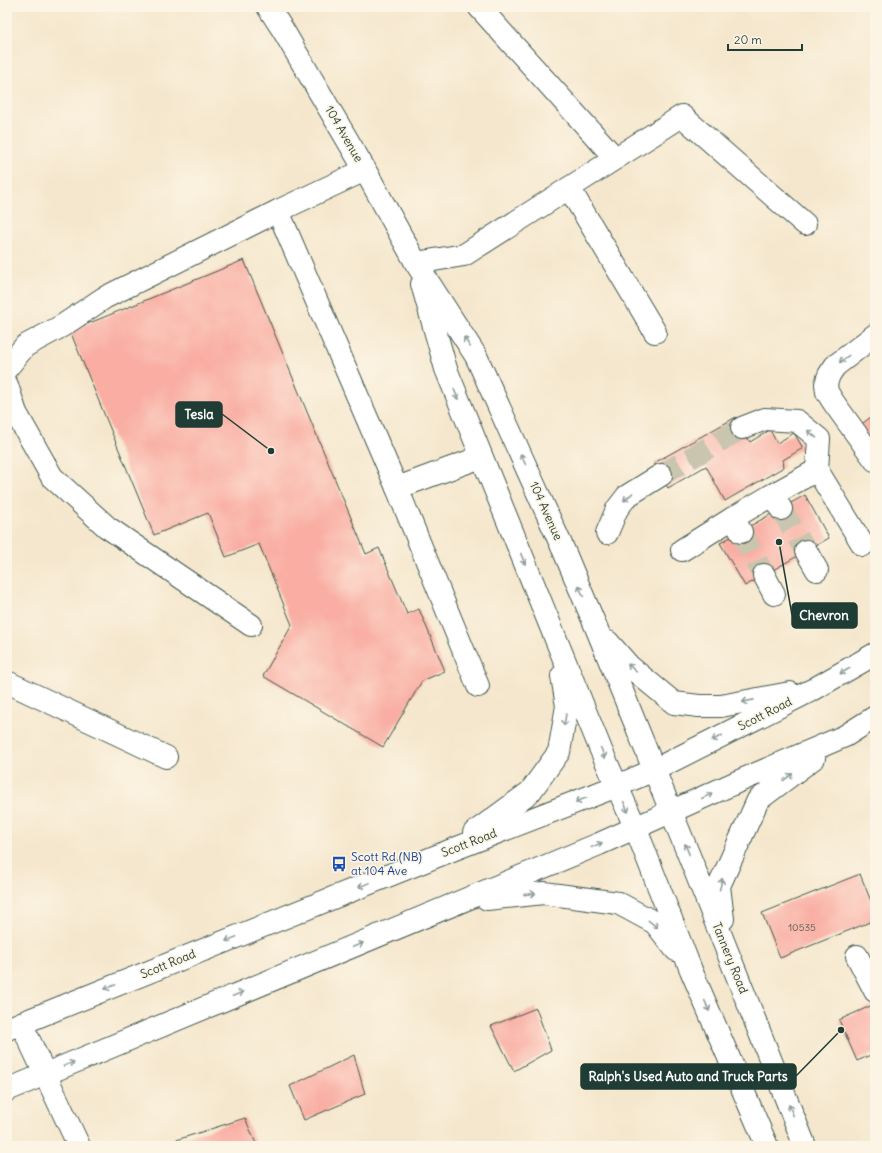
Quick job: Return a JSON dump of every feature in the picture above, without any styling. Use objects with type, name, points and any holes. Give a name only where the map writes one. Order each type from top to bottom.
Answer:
[{"type":"main road","name":"104 Avenue","points":[[268,7],[283,30],[364,170],[416,263],[476,356],[564,551],[654,770]]},
{"type":"main road","points":[[479,7],[615,158]]},
{"type":"main road","points":[[416,263],[464,255],[682,116],[805,224]]},
{"type":"main road","points":[[7,368],[26,346],[62,326],[104,298],[278,211],[364,170]]},
{"type":"main road","points":[[569,188],[654,332]]},
{"type":"main road","points":[[278,211],[397,488],[478,686]]},
{"type":"main road","name":"104 Avenue","points":[[416,263],[446,369],[617,786]]},
{"type":"main road","points":[[875,335],[835,366],[829,375],[826,384],[827,392],[834,403],[875,460]]},
{"type":"main road","points":[[7,385],[16,413],[52,477],[107,527],[251,625]]},
{"type":"main road","points":[[742,428],[764,419],[797,421],[819,439],[817,470],[864,545]]},
{"type":"main road","points":[[397,488],[482,457]]},
{"type":"main road","points":[[682,550],[737,525],[776,502],[817,470]]},
{"type":"main road","points":[[607,533],[617,509],[627,496],[661,475]]},
{"type":"main road","points":[[806,551],[817,570]]},
{"type":"main road","points":[[596,627],[629,666],[674,703],[699,706],[720,706],[814,689]]},
{"type":"main road","points":[[452,850],[530,792],[559,752],[567,706],[556,640]]},
{"type":"main road","name":"Scott Road","points":[[14,1026],[452,850],[617,786],[654,770],[814,689],[875,654]]},
{"type":"main road","points":[[7,682],[166,757]]},
{"type":"main road","points":[[727,950],[719,886],[758,800],[845,736],[875,717]]},
{"type":"main road","points":[[7,1090],[636,829],[738,782],[845,736]]},
{"type":"main road","name":"Tannery Road","points":[[654,770],[806,1146]]},
{"type":"main road","points":[[617,786],[636,829],[691,970],[767,1146]]},
{"type":"main road","points":[[463,901],[544,893],[618,903],[655,923],[691,970]]},
{"type":"main road","points":[[857,956],[875,991]]},
{"type":"main road","points":[[14,1026],[45,1074],[79,1146]]},
{"type":"building","points":[[244,260],[366,554],[379,548],[407,614],[419,609],[445,671],[422,681],[383,747],[263,676],[292,625],[259,544],[226,557],[208,513],[154,535],[70,331]]},
{"type":"building","points":[[875,414],[875,447],[859,426]]},
{"type":"building","points":[[736,417],[750,442],[770,430],[777,443],[794,433],[803,448],[783,460],[784,467],[725,501],[706,466],[668,488],[654,463]]},
{"type":"building","points":[[805,495],[829,538],[745,586],[720,543]]},
{"type":"building","points":[[860,874],[875,911],[875,920],[780,958],[762,913]]},
{"type":"building","points":[[875,1004],[875,1053],[857,1061],[839,1020]]},
{"type":"building","points":[[536,1008],[551,1050],[514,1071],[491,1026]]},
{"type":"building","points":[[354,1055],[365,1094],[304,1120],[290,1086]]},
{"type":"building","points":[[245,1118],[257,1146],[168,1146],[167,1143]]},
{"type":"tunnel","points":[[661,475],[742,428]]},
{"type":"tunnel","points":[[781,509],[806,551]]},
{"type":"tunnel","points":[[741,532],[764,575]]},
{"type":"place","name":"Tesla","points":[[271,451]]},
{"type":"place","name":"Chevron","points":[[779,542]]},
{"type":"place","name":"Scott Rd (NB) at 104 Ave","points":[[339,864]]},
{"type":"place","name":"Ralph's Used Auto and Truck Parts","points":[[841,1030]]}]
